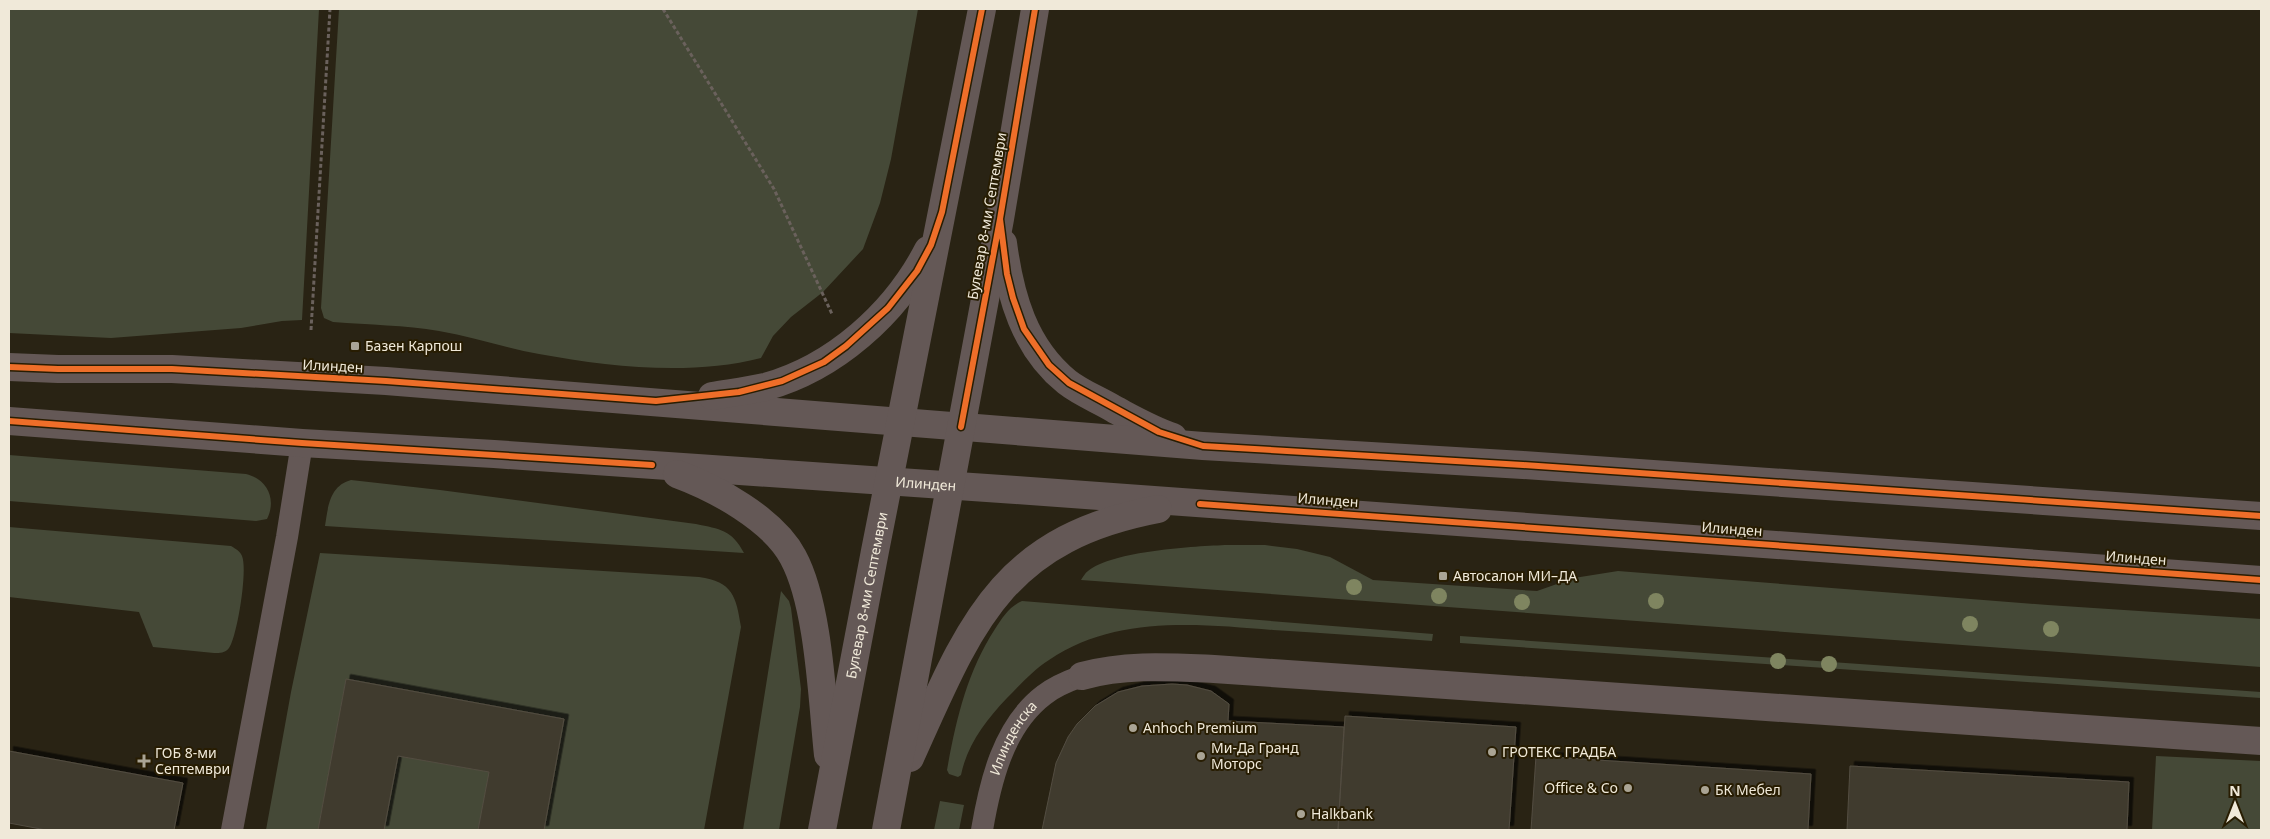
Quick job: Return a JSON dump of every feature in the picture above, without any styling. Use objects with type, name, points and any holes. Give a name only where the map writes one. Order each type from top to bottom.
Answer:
[{"type":"street","name":"Булевар 8-ми Септември","points":[[822,830],[982,9]]},
{"type":"street","name":"Булевар 8-ми Септември","points":[[886,830],[1000,219],[1035,9]]},
{"type":"street","points":[[656,401],[709,396],[764,387],[805,372],[824,362],[864,332],[888,308],[911,278],[930,245],[942,212]]},
{"type":"street","points":[[1000,219],[1007,274],[1013,298],[1024,329],[1049,365],[1069,383],[1159,432],[1203,446]]},
{"type":"street","name":"Илинден","points":[[9,367],[192,370],[396,382],[656,401],[1203,446],[1524,465],[2261,516]]},
{"type":"street","name":"Илинден","points":[[9,421],[302,443],[889,481],[2261,580]]},
{"type":"street","points":[[652,465],[699,482],[735,502],[778,538],[793,556],[806,589],[816,644],[831,783]]},
{"type":"street","points":[[893,795],[964,641],[987,606],[1016,574],[1048,549],[1096,525],[1135,514],[1200,504]]},
{"type":"street","points":[[1082,676],[1108,669],[1139,667],[1214,669],[2261,741]]},
{"type":"lane","points":[[232,830],[287,537],[302,443]]},
{"type":"lane","name":"Илинденска","points":[[982,830],[999,759],[1013,731],[1021,719],[1043,696],[1063,683],[1082,676]]},
{"type":"path","points":[[311,330],[330,9]]},
{"type":"path","points":[[662,9],[774,189],[833,316]]},
{"type":"green space","points":[[9,9],[319,9],[302,320],[282,321],[241,328],[111,338],[9,333]]},
{"type":"green space","points":[[339,9],[918,9],[891,159],[880,203],[863,249],[823,292],[791,317],[773,336],[761,358],[734,364],[706,367],[650,368],[566,359],[426,329],[333,322],[324,318],[321,308]]},
{"type":"green space","points":[[9,455],[246,474],[260,480],[265,485],[270,497],[270,512],[267,519],[256,521],[9,501]]},
{"type":"green space","points":[[351,480],[696,524],[712,527],[730,535],[744,553],[325,526],[329,505],[334,492],[338,487]]},
{"type":"green space","points":[[9,527],[231,546],[239,551],[242,556],[244,575],[238,618],[229,648],[224,652],[214,653],[153,647],[139,612],[9,597]]},
{"type":"green space","points":[[1228,545],[1265,545],[1297,549],[1330,557],[1373,580],[1537,591],[1574,578],[1618,571],[2048,605],[2261,619],[2261,667],[1081,580],[1088,571],[1100,564],[1134,554]]},
{"type":"green space","points":[[320,553],[699,577],[710,579],[726,587],[731,592],[737,607],[741,627],[704,830],[266,830],[291,692]]},
{"type":"green space","points":[[781,591],[789,601],[791,608],[801,689],[800,707],[779,830],[743,830]]},
{"type":"green space","points":[[1022,601],[1433,634],[1432,641],[1187,625],[1129,629],[1101,635],[1074,646],[1049,660],[1032,673],[1007,698],[978,734],[968,753],[961,775],[958,777],[949,774],[947,770],[954,733],[964,697],[977,662],[985,645],[1004,616],[1013,606]]},
{"type":"green space","points":[[1460,636],[2261,692],[2261,698],[1460,643]]},
{"type":"green space","points":[[2156,756],[2261,761],[2261,830],[2152,830]]},
{"type":"green space","points":[[940,801],[964,805],[959,830],[934,830]]},
{"type":"building","points":[[346,679],[564,719],[544,830],[478,830],[489,772],[398,756],[384,830],[318,830]]},
{"type":"building","name":"Ми-Да Гранд Моторс","points":[[1187,685],[1211,691],[1229,704],[1228,721],[1344,727],[1338,830],[1042,830],[1056,763],[1068,737],[1077,724],[1095,706],[1118,692],[1142,686]]},
{"type":"building","points":[[1345,716],[1516,727],[1509,830],[1338,830]]},
{"type":"building","points":[[9,751],[183,783],[174,830],[46,830],[9,823]]},
{"type":"building","points":[[1536,756],[1811,774],[1808,830],[1531,830]]},
{"type":"building","points":[[1850,766],[2129,782],[2127,830],[1847,830]]},
{"type":"cycle path","points":[[9,367],[172,369],[386,381],[656,401],[739,392],[782,381],[824,362],[846,346],[888,308],[917,271],[931,245],[942,212],[982,9]]},
{"type":"cycle path","points":[[961,427],[1000,219],[1035,9]]},
{"type":"cycle path","points":[[1000,219],[1007,274],[1013,298],[1024,329],[1049,365],[1069,383],[1159,432],[1203,446],[1523,465],[2261,516]]},
{"type":"cycle path","points":[[9,421],[302,443],[652,465]]},
{"type":"cycle path","points":[[1200,504],[2261,580]]},
{"type":"place","name":"Базен Карпош","points":[[355,346]]},
{"type":"place","name":"Автосалон МИ–ДА","points":[[1443,576]]},
{"type":"place","name":"Anhoch Premium","points":[[1133,728]]},
{"type":"place","name":"ГРОТЕКС ГРАДБА","points":[[1492,752]]},
{"type":"place","name":"Ми-Да Гранд Моторс","points":[[1201,756]]},
{"type":"place","name":"ГОБ 8-ми Септември","points":[[144,761]]},
{"type":"place","name":"Office & Co","points":[[1628,788]]},
{"type":"place","name":"БК Мебел","points":[[1705,790]]},
{"type":"place","name":"Halkbank","points":[[1301,814]]}]
